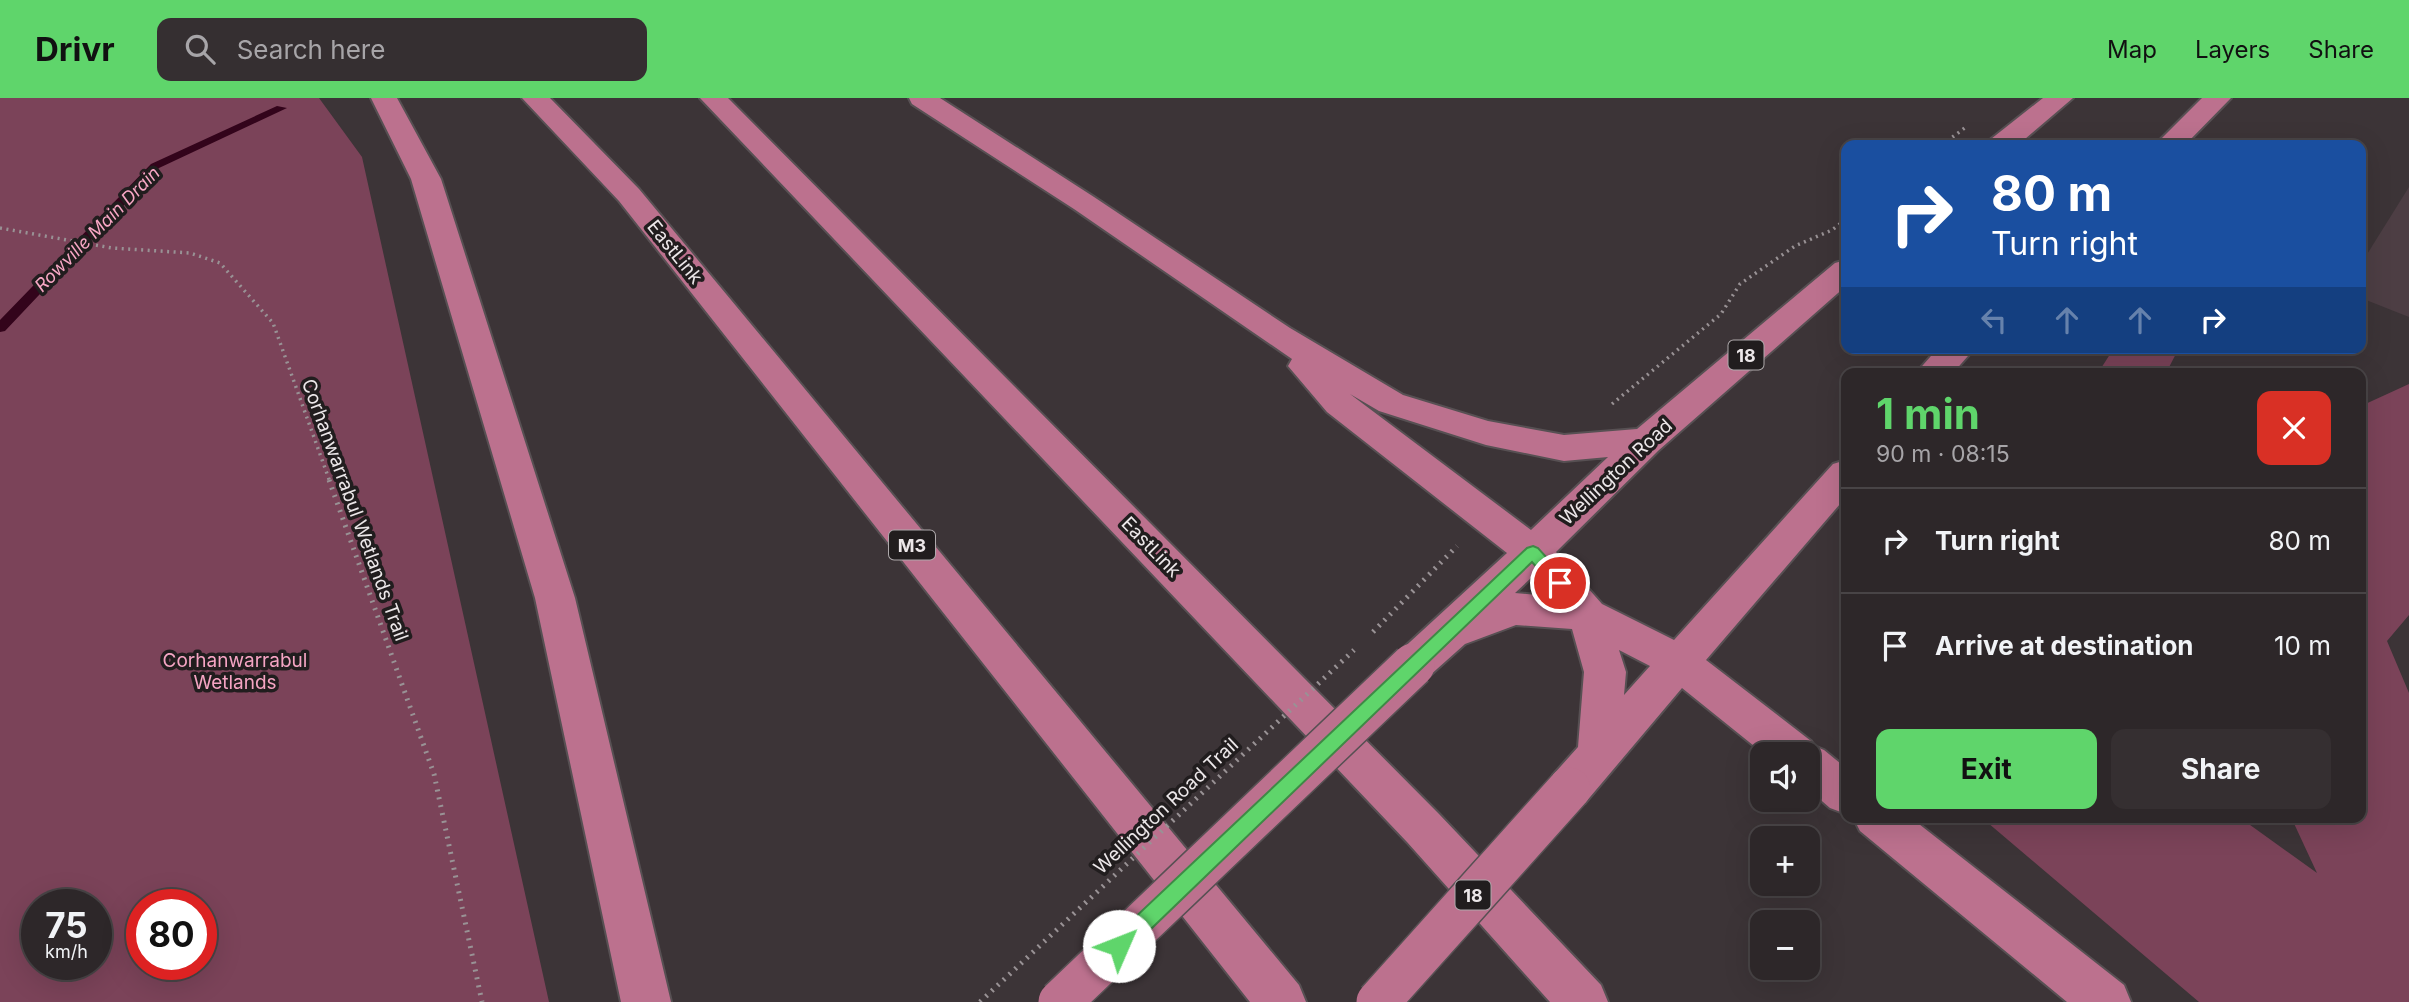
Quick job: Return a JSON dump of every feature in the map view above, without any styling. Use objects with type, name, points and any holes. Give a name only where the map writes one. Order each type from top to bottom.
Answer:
[{"type":"highway","points":[[384,98],[426,179],[555,598],[646,1002]]},
{"type":"highway","name":"EastLink","points":[[535,98],[629,195],[1281,1002]]},
{"type":"highway","name":"EastLink","points":[[713,98],[1423,828],[1583,1002]]},
{"type":"highway","points":[[922,98],[1084,203],[1278,336],[1391,403],[1486,433],[1564,448],[1646,441]]},
{"type":"highway","points":[[2007,140],[2060,98]]},
{"type":"highway","points":[[2173,140],[2218,98]]},
{"type":"highway","name":"Wellington Road","points":[[1060,1002],[1413,665],[1449,634],[1646,441],[1841,274]]},
{"type":"highway","points":[[1278,336],[1339,404],[1533,552],[1588,615],[1678,661],[1781,742]]},
{"type":"highway","name":"18","points":[[1378,1002],[1841,479]]},
{"type":"highway","points":[[1449,634],[1514,609],[1588,615]]},
{"type":"highway","points":[[1588,615],[1605,672],[1599,753]]},
{"type":"highway","points":[[1820,773],[1841,790]]},
{"type":"highway","points":[[1886,823],[2106,1002]]},
{"type":"path","name":"Corhanwarrabul Wetlands Trail","points":[[0,228],[112,248],[190,253],[220,263],[273,323],[434,774],[482,1002]]},
{"type":"path","name":"Wellington Road Trail","points":[[980,1002],[1362,643]]},
{"type":"shaded area","points":[[2409,187],[2409,317],[2366,300],[2366,256]]},
{"type":"green space","name":"Corhanwarrabul Wetlands","points":[[0,98],[319,98],[362,157],[549,1002],[0,1002]]},
{"type":"green space","points":[[2110,354],[2176,354],[2169,368],[2101,368]]},
{"type":"green space","points":[[2409,384],[2409,615],[2387,641],[2409,693],[2409,1002],[2199,1002],[1988,823],[2247,823],[2317,873],[2294,823],[2366,823],[2366,404]]},
{"type":"waterway","name":"Rowville Main Drain","points":[[0,328],[155,166],[281,108]]},
{"type":"route","points":[[1119,946],[1533,552],[1560,583]]}]
